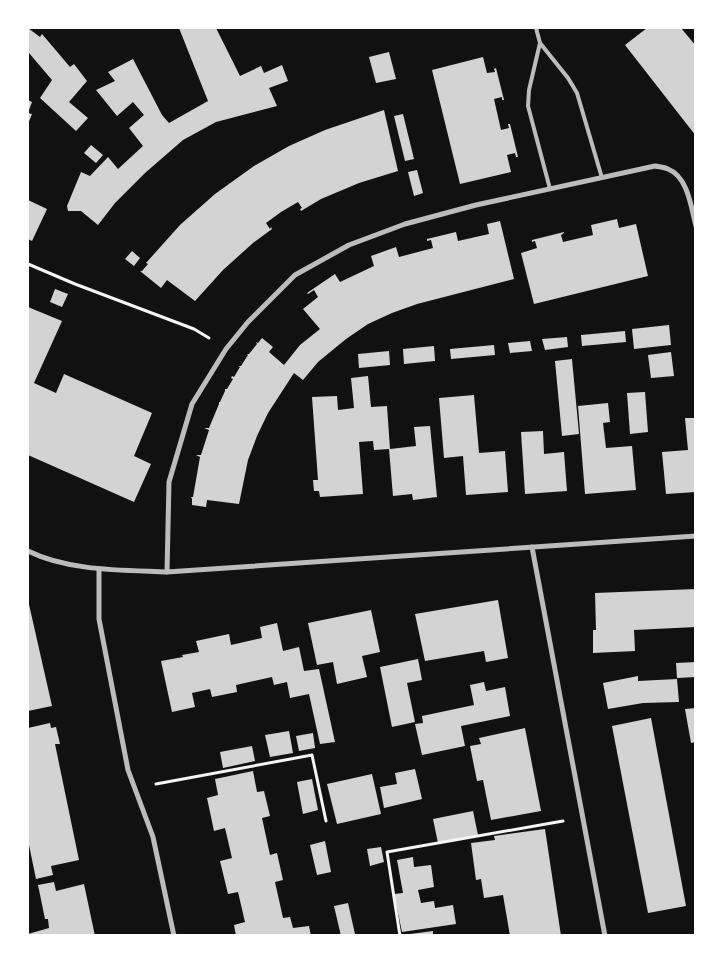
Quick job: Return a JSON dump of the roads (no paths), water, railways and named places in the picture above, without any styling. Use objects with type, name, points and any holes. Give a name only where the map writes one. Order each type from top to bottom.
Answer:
[{"type":"street","points":[[167,572],[169,482],[192,404],[226,349],[248,322],[295,275],[349,245],[404,224],[476,205],[655,166],[668,169],[679,177],[687,191],[696,226]]},
{"type":"street","points":[[28,551],[42,558],[98,569],[167,572],[696,536]]},
{"type":"street","points":[[532,547],[605,936]]},
{"type":"street","points":[[98,569],[99,619],[128,770],[154,837],[174,936]]},
{"type":"lane","points":[[536,28],[540,43],[568,78],[577,93],[602,178]]},
{"type":"lane","points":[[540,43],[529,90],[528,106],[550,190]]}]
